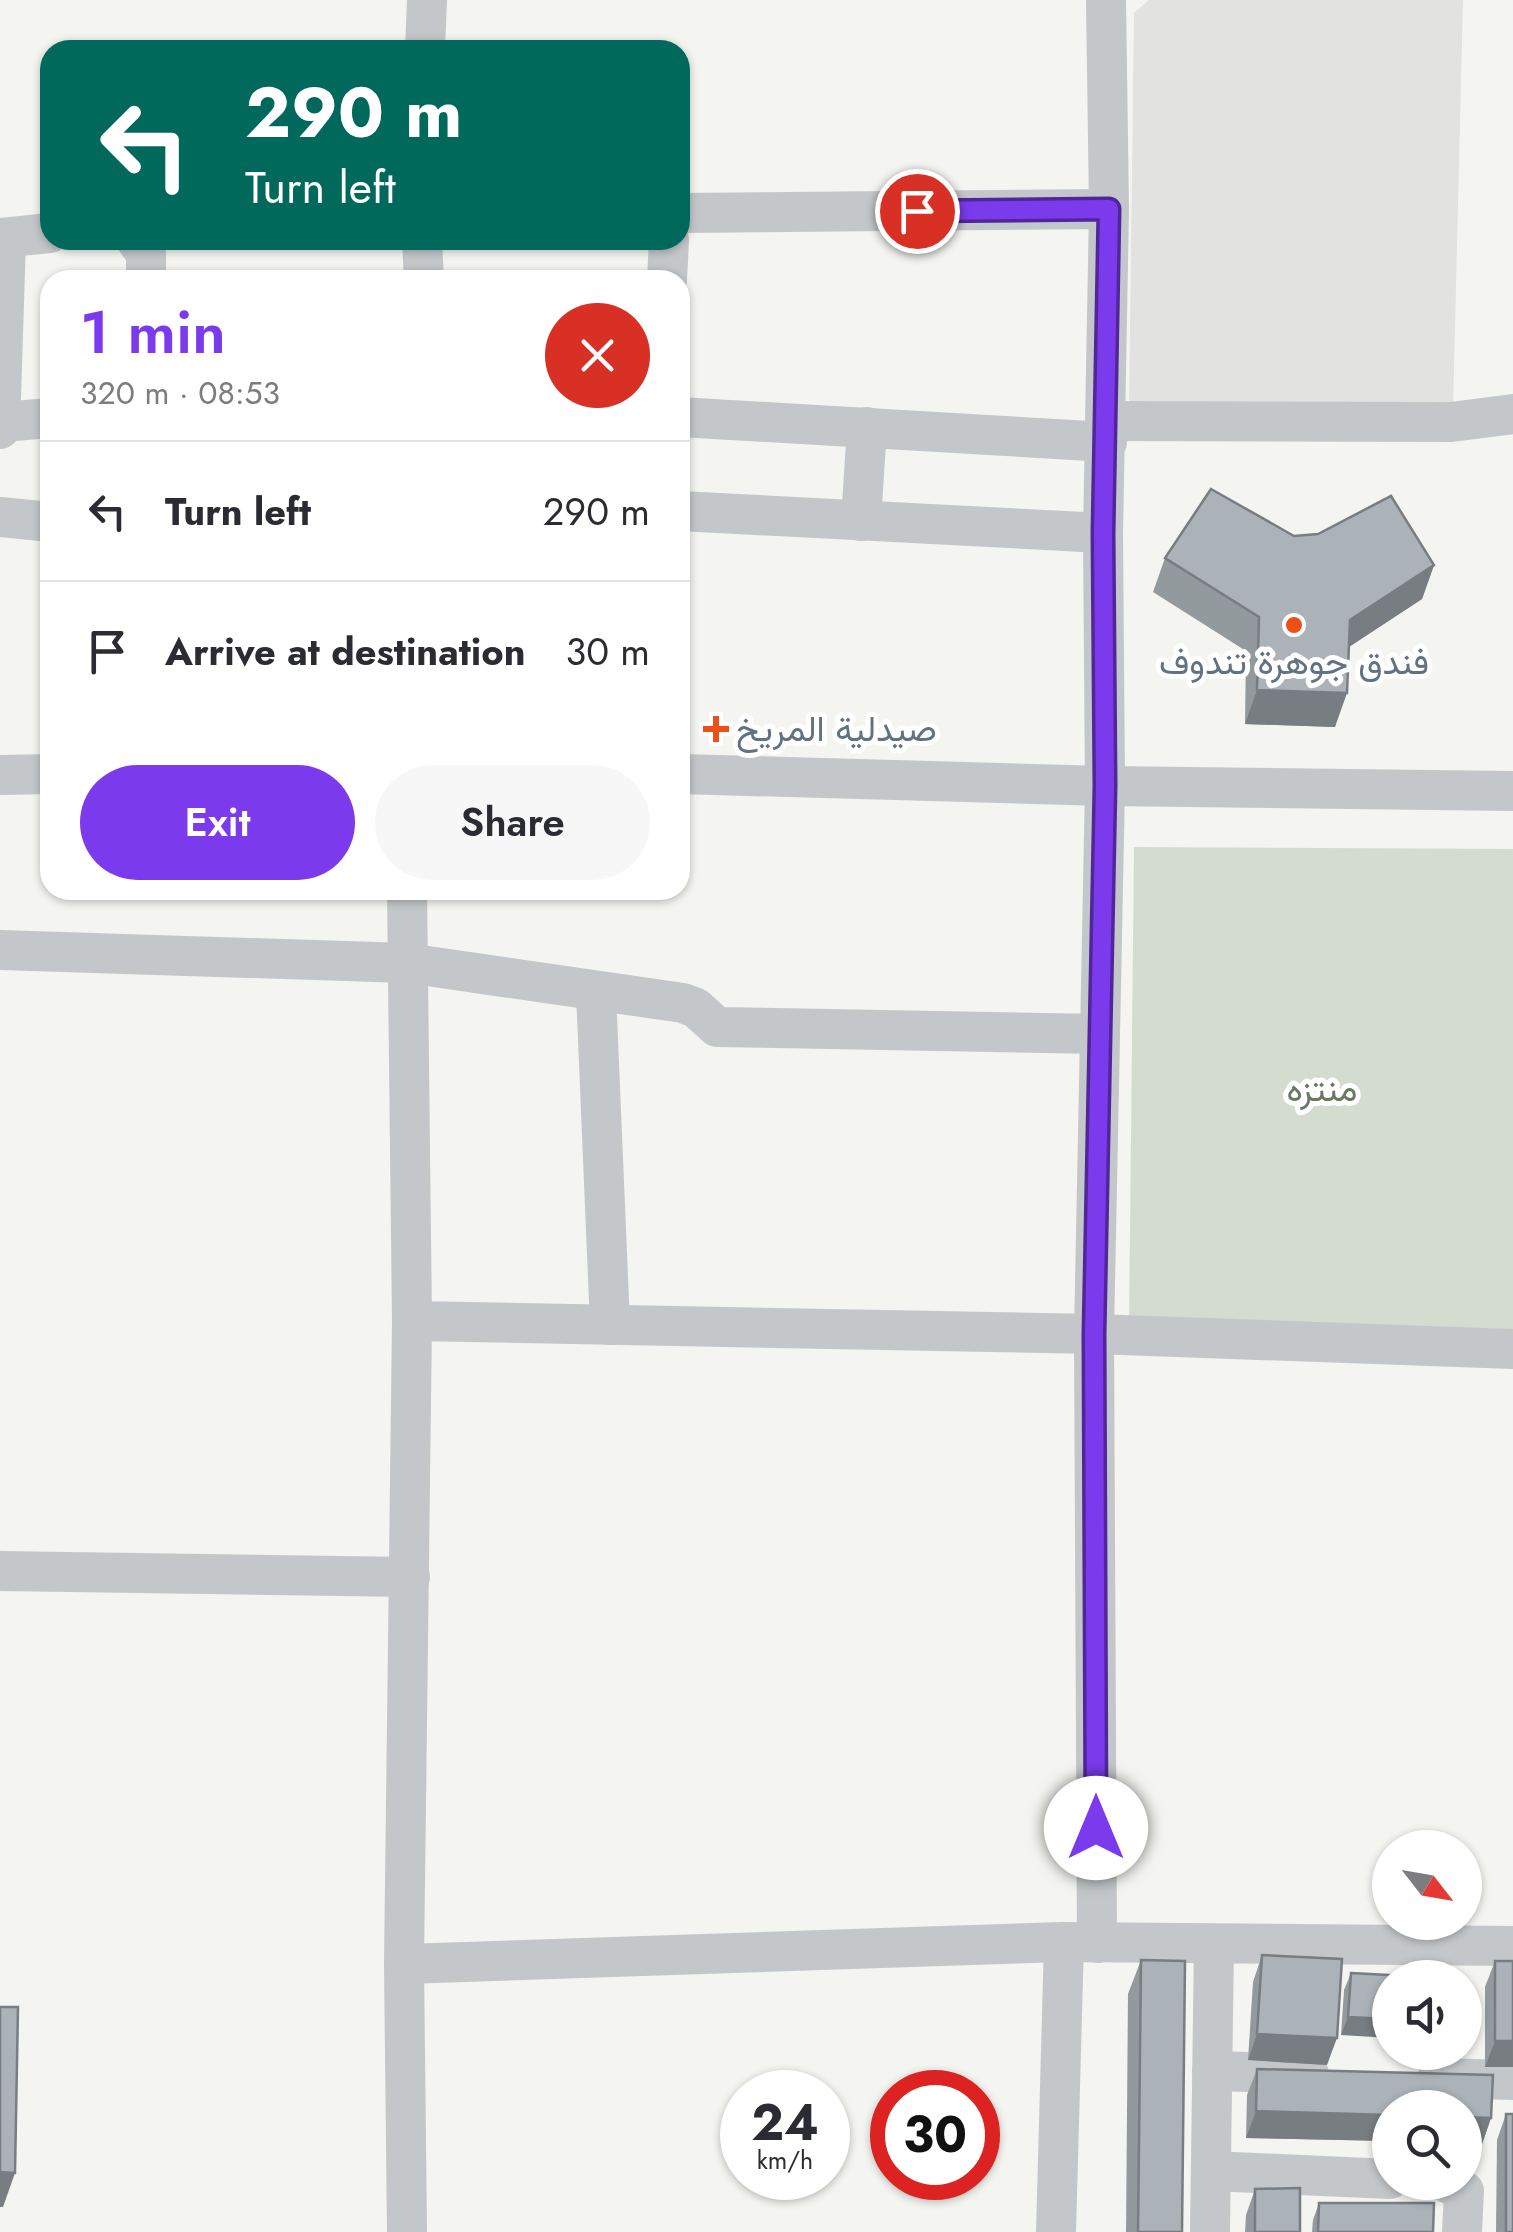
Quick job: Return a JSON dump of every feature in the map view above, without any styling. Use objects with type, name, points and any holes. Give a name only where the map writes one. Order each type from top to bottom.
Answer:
[{"type":"street","points":[[426,40],[427,0]]},
{"type":"street","points":[[1056,2232],[1080,1942],[1094,1334],[1105,786],[1103,533],[1109,209],[1106,0]]},
{"type":"street","points":[[690,214],[1109,209]]},
{"type":"street","points":[[40,234],[3,238],[1,425],[40,419]]},
{"type":"street","points":[[690,417],[867,427],[1106,432],[1451,422],[1513,414]]},
{"type":"street","points":[[861,520],[867,427]]},
{"type":"street","points":[[690,511],[1103,533]]},
{"type":"street","points":[[0,517],[40,521]]},
{"type":"street","points":[[0,774],[40,774]]},
{"type":"street","points":[[690,774],[1105,786],[1513,791]]},
{"type":"street","points":[[408,900],[412,1321],[404,1964],[408,2232]]},
{"type":"street","points":[[0,950],[407,962],[683,1003],[696,1008],[716,1027],[1100,1034]]},
{"type":"street","points":[[596,992],[610,1324]]},
{"type":"street","points":[[412,1321],[1094,1334],[1513,1349]]},
{"type":"street","points":[[0,1571],[410,1577]]},
{"type":"street","points":[[404,1964],[1080,1942],[1513,1946]]},
{"type":"street","points":[[1210,2232],[1214,1944]]},
{"type":"street","points":[[1212,2071],[1344,2075]]},
{"type":"street","points":[[1400,2077],[1513,2080]]},
{"type":"street","points":[[1211,2171],[1372,2179]]},
{"type":"street","points":[[1462,2232],[1464,2200]]},
{"type":"shaded area","points":[[1149,0],[1463,0],[1453,409],[1129,406],[1134,13]]},
{"type":"green space","name":"منتزه","points":[[1134,847],[1513,849],[1513,1332],[1129,1330]]},
{"type":"building","name":"فندق جوهرة تندوف","points":[[1211,489],[1294,536],[1318,534],[1391,496],[1434,565],[1350,620],[1347,693],[1257,690],[1259,617],[1165,558]]},
{"type":"building","points":[[1262,1955],[1342,1959],[1337,2038],[1257,2034]]},
{"type":"building","points":[[1141,1960],[1185,1961],[1182,2232],[1138,2232]]},
{"type":"building","points":[[1495,1961],[1513,1961],[1513,2041],[1495,2041]]},
{"type":"building","points":[[1351,1973],[1372,1974],[1372,2018],[1348,2017]]},
{"type":"building","points":[[0,2007],[18,2007],[15,2173],[0,2172]]},
{"type":"building","points":[[1257,2069],[1493,2075],[1491,2118],[1482,2118],[1482,2090],[1372,2090],[1372,2114],[1256,2111]]},
{"type":"building","points":[[1506,2114],[1513,2114],[1513,2232],[1506,2232]]},
{"type":"building","points":[[1300,2188],[1300,2232],[1255,2232],[1255,2189]]},
{"type":"building","points":[[1319,2203],[1434,2203],[1433,2232],[1318,2232]]},
{"type":"place","name":"فندق جوهرة تندوف","points":[[1294,625]]},
{"type":"place","name":"صيدلية المريخ","points":[[716,729]]},
{"type":"route","points":[[917,211],[1109,209],[1103,533],[1105,786],[1094,1334],[1096,1828]]}]
